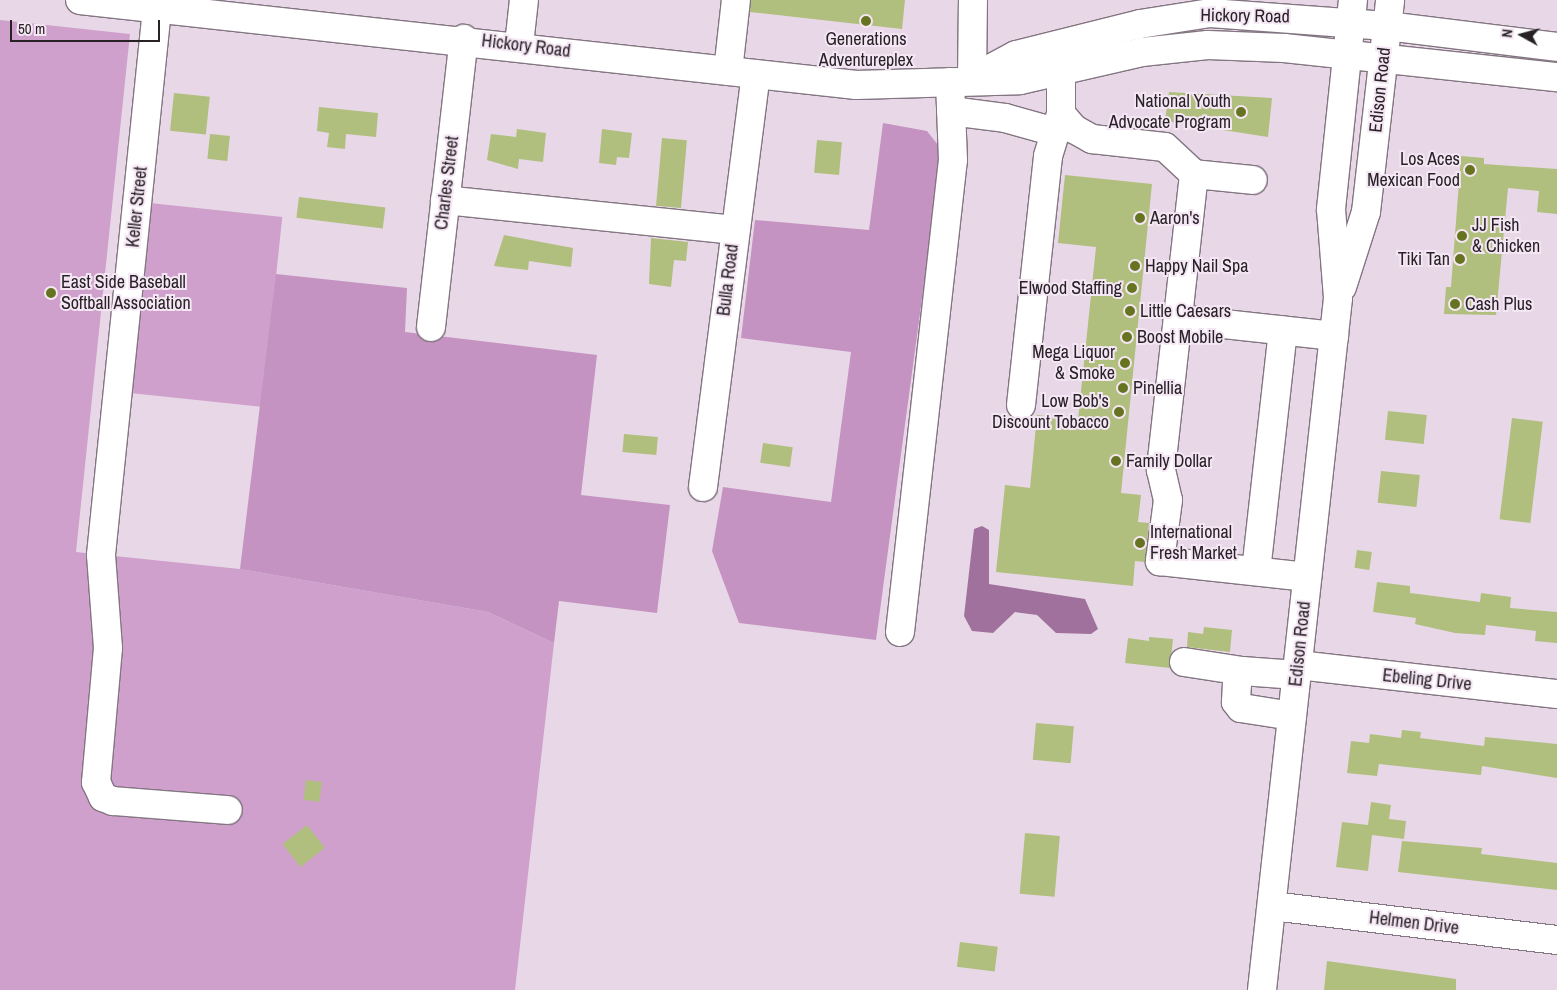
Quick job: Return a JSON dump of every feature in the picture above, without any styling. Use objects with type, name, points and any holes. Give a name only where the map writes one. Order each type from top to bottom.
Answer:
[{"type":"street","name":"Hickory Road","points":[[80,0],[120,2],[157,9],[519,45],[856,85],[961,80],[1020,80],[1061,73],[1177,46],[1250,45],[1557,77]]},
{"type":"street","points":[[519,45],[524,0]]},
{"type":"street","points":[[728,71],[736,0]]},
{"type":"street","points":[[900,632],[954,160],[951,111],[961,80],[973,0]]},
{"type":"street","name":"Keller Street","points":[[157,9],[101,555],[108,648],[98,790],[113,801],[228,810]]},
{"type":"street","name":"Hickory Road","points":[[961,80],[1016,55],[1176,17],[1352,11],[1389,13],[1557,46]]},
{"type":"street","name":"Edison Road","points":[[1262,990],[1338,298],[1331,208],[1352,11]]},
{"type":"street","name":"Edison Road","points":[[1338,298],[1366,212],[1389,13]]},
{"type":"street","name":"Charles Street","points":[[431,327],[464,39]]},
{"type":"street","points":[[1021,405],[1048,156],[1058,123],[1061,73]]},
{"type":"street","name":"Bulla Road","points":[[703,487],[756,74]]},
{"type":"street","points":[[951,111],[1058,123],[1092,139],[1168,148],[1194,174],[1253,180]]},
{"type":"street","points":[[1194,174],[1162,470],[1168,500],[1160,561],[1307,577]]},
{"type":"street","points":[[445,200],[735,230]]},
{"type":"street","points":[[1178,319],[1334,336]]},
{"type":"street","points":[[1256,572],[1283,331]]},
{"type":"street","name":"Ebeling Drive","points":[[1184,662],[1242,670],[1297,670],[1557,694]]},
{"type":"street","points":[[1242,670],[1236,702],[1240,708],[1292,716]]},
{"type":"street","name":"Helmen Drive","points":[[1272,906],[1557,940]]},
{"type":"shaded area","name":"East Side Baseball Softball Association","points":[[0,20],[130,34],[76,552],[240,569],[488,612],[554,643],[515,990],[0,990]]},
{"type":"shaded area","points":[[883,123],[927,131],[942,150],[876,640],[739,623],[712,551],[723,487],[831,502],[851,352],[741,338],[755,220],[869,230]]},
{"type":"shaded area","name":"East Side Baseball Softball Association","points":[[150,203],[282,217],[262,407],[130,393]]},
{"type":"shaded area","points":[[276,274],[407,288],[405,332],[597,355],[581,495],[670,505],[657,613],[559,601],[554,643],[488,612],[240,569]]},
{"type":"shaded area","points":[[982,526],[989,530],[989,584],[1085,599],[1098,629],[1091,634],[1056,633],[1037,615],[1015,612],[993,633],[972,631],[964,616],[974,529]]},
{"type":"building","name":"Generations Adventureplex","points":[[751,0],[905,0],[902,29],[750,12]]},
{"type":"building","name":"National Youth Advocate Program","points":[[1169,92],[1272,98],[1268,137],[1165,121]]},
{"type":"building","points":[[174,93],[210,97],[206,135],[170,131]]},
{"type":"building","points":[[319,107],[378,113],[376,137],[346,134],[345,149],[327,147],[329,133],[317,131]]},
{"type":"building","points":[[517,129],[546,133],[543,162],[519,159],[518,169],[487,160],[491,134],[516,137]]},
{"type":"building","points":[[602,129],[632,133],[629,158],[617,157],[616,165],[599,163]]},
{"type":"building","points":[[210,134],[230,136],[227,161],[207,159]]},
{"type":"building","points":[[662,138],[687,140],[681,208],[656,206]]},
{"type":"building","points":[[817,140],[842,142],[839,175],[814,173]]},
{"type":"building","points":[[1461,156],[1484,158],[1484,164],[1557,169],[1557,214],[1537,212],[1539,191],[1508,188],[1496,315],[1444,314],[1446,287],[1451,287]]},
{"type":"building","points":[[1065,175],[1152,184],[1121,493],[1141,495],[1138,522],[1149,523],[1145,562],[1135,561],[1133,586],[996,572],[1005,485],[1030,488],[1037,415],[1078,420],[1096,247],[1058,243]]},
{"type":"building","points":[[299,197],[385,208],[383,228],[296,218]]},
{"type":"building","points":[[504,235],[573,248],[571,267],[529,261],[528,270],[494,266]]},
{"type":"building","points":[[651,238],[688,242],[686,261],[674,260],[671,287],[649,284]]},
{"type":"building","points":[[1388,411],[1427,415],[1424,444],[1385,440]]},
{"type":"building","points":[[1512,418],[1543,422],[1530,523],[1500,519]]},
{"type":"building","points":[[624,434],[658,437],[656,455],[622,452]]},
{"type":"building","points":[[763,443],[793,447],[790,467],[760,463]]},
{"type":"building","points":[[1381,471],[1420,475],[1416,507],[1378,503]]},
{"type":"building","points":[[1357,550],[1372,552],[1369,570],[1354,568]]},
{"type":"building","points":[[1377,582],[1410,586],[1410,593],[1480,602],[1481,593],[1511,597],[1510,608],[1557,612],[1557,643],[1535,641],[1536,631],[1486,625],[1485,635],[1455,633],[1415,624],[1416,618],[1373,612]]},
{"type":"building","points":[[1204,627],[1232,630],[1230,652],[1187,647],[1188,632],[1203,634]]},
{"type":"building","points":[[1149,637],[1173,639],[1170,668],[1125,663],[1128,638],[1149,641]]},
{"type":"building","points":[[1036,723],[1074,726],[1071,763],[1033,760]]},
{"type":"building","points":[[1402,730],[1421,732],[1420,738],[1484,746],[1485,737],[1557,744],[1557,778],[1482,766],[1481,775],[1379,764],[1377,776],[1347,773],[1351,741],[1369,743],[1370,734],[1401,738]]},
{"type":"building","points":[[306,780],[322,782],[319,802],[304,800]]},
{"type":"building","points":[[1371,802],[1391,805],[1389,819],[1406,821],[1404,839],[1372,835],[1368,871],[1336,867],[1342,822],[1368,825]]},
{"type":"building","points":[[307,825],[325,848],[300,867],[283,844]]},
{"type":"building","points":[[1025,833],[1060,836],[1055,897],[1020,894]]},
{"type":"building","points":[[1402,841],[1482,848],[1481,854],[1557,863],[1557,890],[1398,872]]},
{"type":"building","points":[[960,942],[998,947],[995,971],[957,967]]},
{"type":"building","points":[[1327,961],[1456,979],[1456,990],[1324,990]]},
{"type":"place","name":"Generations Adventureplex","points":[[866,21]]},
{"type":"place","name":"National Youth Advocate Program","points":[[1241,112]]},
{"type":"place","name":"Los Aces Mexican Food","points":[[1470,170]]},
{"type":"place","name":"Aaron's","points":[[1140,218]]},
{"type":"place","name":"JJ Fish & Chicken","points":[[1462,236]]},
{"type":"place","name":"Tiki Tan","points":[[1460,259]]},
{"type":"place","name":"Happy Nail Spa","points":[[1135,266]]},
{"type":"place","name":"Elwood Staffing","points":[[1132,288]]},
{"type":"place","name":"East Side Baseball Softball Association","points":[[51,293]]},
{"type":"place","name":"Cash Plus","points":[[1455,304]]},
{"type":"place","name":"Little Caesars","points":[[1130,311]]},
{"type":"place","name":"Boost Mobile","points":[[1127,337]]},
{"type":"place","name":"Mega Liquor & Smoke","points":[[1125,363]]},
{"type":"place","name":"Pinellia","points":[[1123,388]]},
{"type":"place","name":"Low Bob's Discount Tobacco","points":[[1119,412]]},
{"type":"place","name":"Family Dollar","points":[[1116,461]]},
{"type":"place","name":"International Fresh Market","points":[[1140,543]]}]
